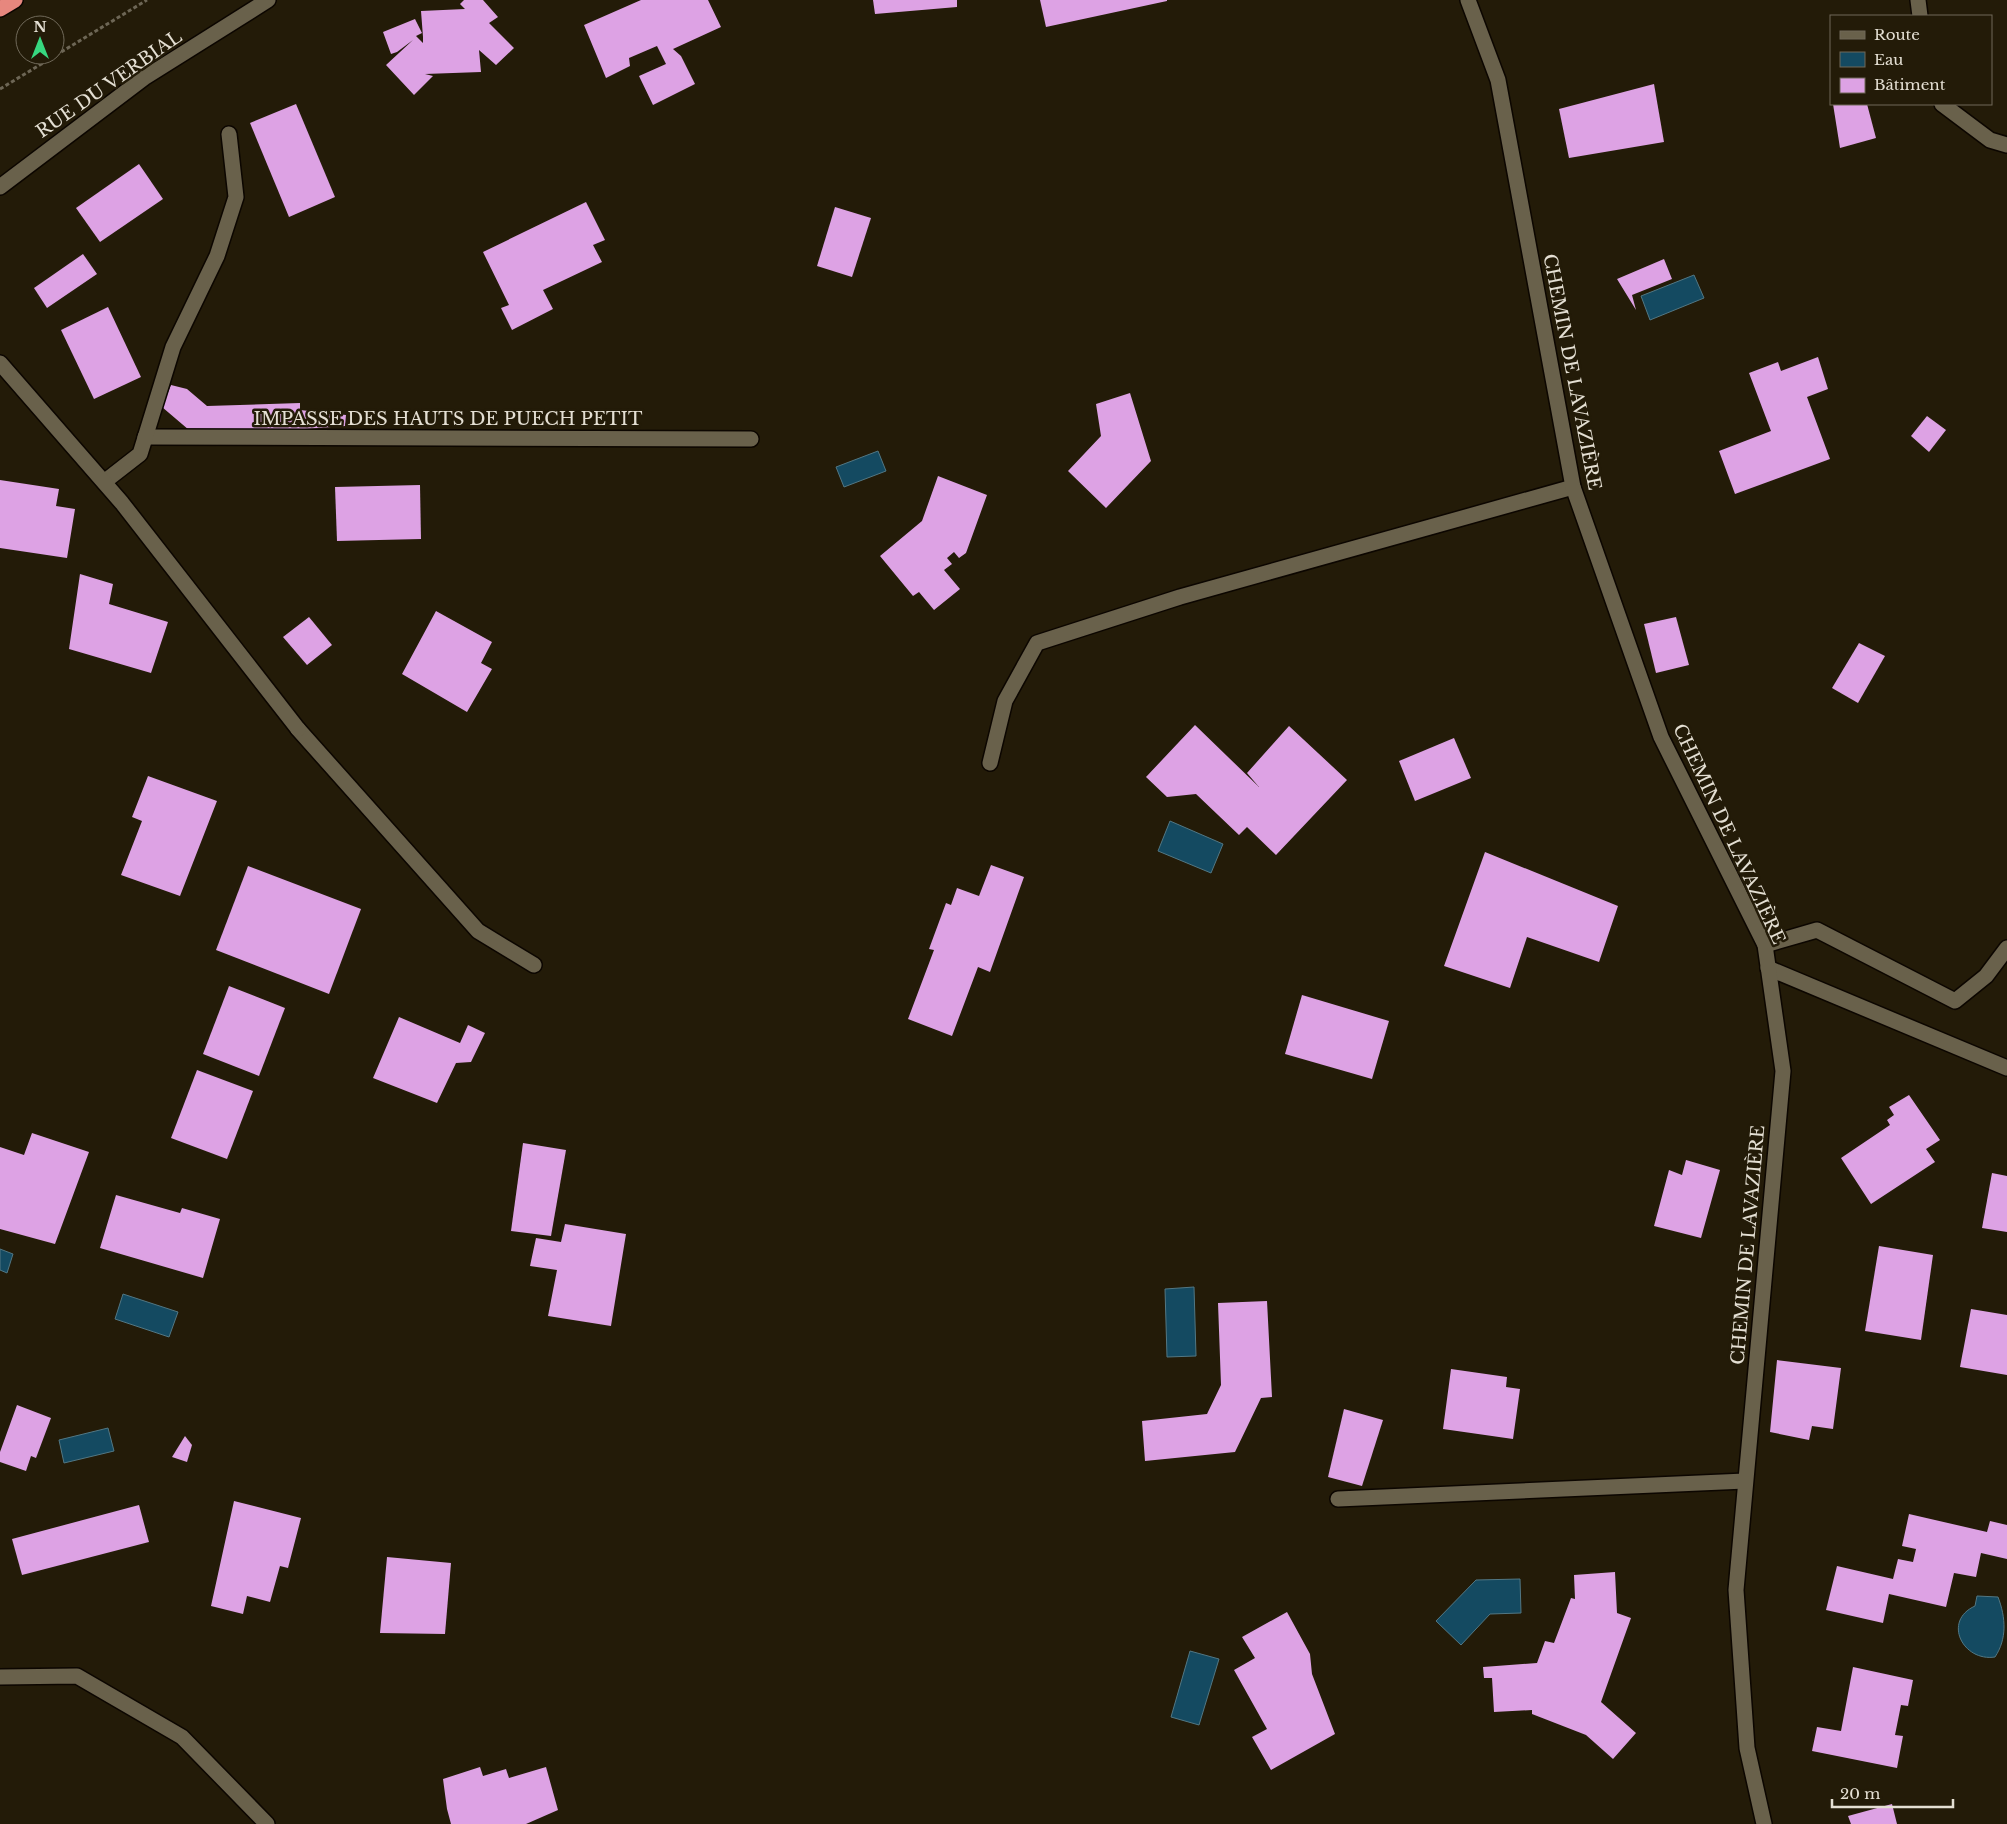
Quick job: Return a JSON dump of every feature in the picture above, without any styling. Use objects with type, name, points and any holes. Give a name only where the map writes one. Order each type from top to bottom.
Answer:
[{"type":"highway","points":[[0,8],[15,0]]},
{"type":"street","name":"RUE DU VERBIAL","points":[[0,187],[144,78],[268,0]]},
{"type":"street","name":"CHEMIN DE LAVAZIÈRE","points":[[1468,0],[1498,80],[1573,488],[1661,737],[1765,945],[1783,1071],[1736,1590],[1747,1748],[1764,1824]]},
{"type":"street","points":[[1918,0],[1920,15]]},
{"type":"street","points":[[1943,105],[1990,140],[2007,145]]},
{"type":"street","points":[[104,482],[140,454],[173,347],[217,256],[236,197],[229,134]]},
{"type":"street","points":[[0,363],[104,482],[298,729],[478,931],[534,965]]},
{"type":"street","name":"IMPASSE DES HAUTS DE PUECH PETIT","points":[[145,437],[750,439]]},
{"type":"street","points":[[990,763],[1005,701],[1038,643],[1180,597],[1573,488]]},
{"type":"street","points":[[1765,945],[1817,930],[1955,1001],[1986,976],[2007,948]]},
{"type":"street","points":[[1768,968],[2007,1068]]},
{"type":"street","points":[[1338,1499],[1745,1482]]},
{"type":"street","points":[[0,1677],[77,1676],[182,1737],[267,1824]]},
{"type":"path","points":[[0,89],[147,0]]},
{"type":"water","points":[[1694,275],[1704,298],[1650,320],[1641,296]]},
{"type":"water","points":[[878,451],[886,471],[844,487],[836,467]]},
{"type":"water","points":[[1170,821],[1223,844],[1211,873],[1158,851]]},
{"type":"water","points":[[0,1249],[13,1254],[7,1273],[0,1270]]},
{"type":"water","points":[[1194,1287],[1196,1356],[1167,1357],[1165,1289]]},
{"type":"water","points":[[123,1294],[178,1312],[169,1337],[115,1319]]},
{"type":"water","points":[[108,1428],[114,1451],[64,1463],[59,1440]]},
{"type":"water","points":[[1520,1579],[1521,1613],[1490,1614],[1461,1645],[1436,1621],[1476,1580]]},
{"type":"water","points":[[1977,1596],[1998,1597],[2001,1605],[2004,1628],[2002,1643],[1995,1657],[1984,1657],[1974,1653],[1966,1647],[1958,1630],[1960,1621],[1965,1613],[1975,1606]]},
{"type":"water","points":[[1190,1651],[1219,1659],[1199,1725],[1171,1717]]},
{"type":"building","points":[[464,0],[483,0],[498,17],[489,23],[514,48],[496,65],[479,50],[481,72],[425,74],[433,76],[414,95],[386,65],[413,40],[397,52],[391,54],[383,32],[415,19],[422,33],[416,36],[423,43],[421,11],[465,9],[460,4]]},
{"type":"building","points":[[641,0],[708,0],[721,27],[673,49],[681,56],[695,84],[653,105],[639,76],[666,64],[657,46],[629,58],[630,66],[606,78],[584,25]]},
{"type":"building","points":[[873,0],[957,0],[957,7],[875,14]]},
{"type":"building","points":[[1040,0],[1167,0],[1167,1],[1046,27]]},
{"type":"building","points":[[1654,84],[1664,142],[1569,158],[1559,109]]},
{"type":"building","points":[[296,104],[335,197],[289,217],[250,123]]},
{"type":"building","points":[[1833,105],[1867,105],[1876,138],[1840,148]]},
{"type":"building","points":[[139,164],[163,199],[100,242],[76,208]]},
{"type":"building","points":[[586,202],[605,240],[593,245],[602,262],[543,290],[553,309],[512,330],[501,308],[509,305],[483,252]]},
{"type":"building","points":[[835,207],[871,218],[852,277],[817,266]]},
{"type":"building","points":[[83,254],[97,274],[47,308],[34,288]]},
{"type":"building","points":[[1664,259],[1672,279],[1632,295],[1636,310],[1617,279]]},
{"type":"building","points":[[108,307],[141,377],[94,399],[61,330]]},
{"type":"building","points":[[1818,357],[1828,389],[1807,397],[1830,459],[1735,494],[1719,451],[1771,431],[1749,373],[1778,362],[1781,371]]},
{"type":"building","points":[[171,385],[187,389],[207,406],[300,403],[300,410],[346,415],[345,426],[237,434],[189,430],[162,407]]},
{"type":"building","points":[[1130,393],[1151,461],[1106,508],[1068,471],[1101,436],[1096,404]]},
{"type":"building","points":[[1927,416],[1946,430],[1929,452],[1911,436]]},
{"type":"building","points":[[938,476],[987,495],[966,553],[959,558],[954,552],[947,558],[952,564],[944,570],[960,589],[934,610],[919,592],[913,596],[880,556],[922,521]]},
{"type":"building","points":[[0,480],[59,489],[56,506],[75,509],[67,558],[0,548]]},
{"type":"building","points":[[420,485],[421,539],[337,541],[335,487]]},
{"type":"building","points":[[80,574],[113,584],[109,604],[168,622],[151,673],[69,649]]},
{"type":"building","points":[[436,611],[492,642],[481,663],[492,669],[467,712],[402,674]]},
{"type":"building","points":[[309,617],[332,645],[307,665],[283,637]]},
{"type":"building","points":[[1676,617],[1689,665],[1656,673],[1644,624]]},
{"type":"building","points":[[1859,643],[1885,656],[1858,703],[1832,688]]},
{"type":"building","points":[[1195,725],[1259,787],[1247,773],[1289,726],[1347,780],[1276,855],[1247,827],[1239,835],[1196,794],[1167,797],[1146,777]]},
{"type":"building","points":[[1454,738],[1471,778],[1415,801],[1399,761]]},
{"type":"building","points":[[148,776],[217,801],[180,896],[121,875],[142,821],[132,817]]},
{"type":"building","points":[[1485,852],[1618,906],[1599,962],[1527,937],[1510,988],[1444,966]]},
{"type":"building","points":[[991,865],[1024,877],[990,972],[978,967],[952,1036],[908,1019],[934,950],[929,949],[946,903],[951,905],[957,888],[979,896]]},
{"type":"building","points":[[248,866],[361,909],[329,994],[216,950]]},
{"type":"building","points":[[229,986],[285,1008],[259,1076],[203,1054]]},
{"type":"building","points":[[1302,995],[1389,1021],[1372,1079],[1285,1054]]},
{"type":"building","points":[[399,1017],[460,1043],[468,1025],[485,1033],[471,1062],[456,1063],[437,1103],[373,1078]]},
{"type":"building","points":[[197,1070],[253,1091],[227,1159],[171,1138]]},
{"type":"building","points":[[1909,1095],[1940,1140],[1926,1149],[1935,1162],[1871,1204],[1841,1158],[1890,1125],[1887,1120],[1894,1115],[1889,1107]]},
{"type":"building","points":[[32,1133],[89,1152],[55,1244],[0,1229],[0,1147],[24,1155]]},
{"type":"building","points":[[523,1143],[566,1150],[551,1236],[511,1231]]},
{"type":"building","points":[[1686,1160],[1720,1170],[1701,1238],[1654,1226],[1669,1170],[1682,1175]]},
{"type":"building","points":[[1992,1173],[2007,1176],[2007,1232],[1982,1228]]},
{"type":"building","points":[[116,1195],[180,1213],[182,1208],[220,1219],[203,1278],[100,1248]]},
{"type":"building","points":[[565,1224],[626,1234],[611,1326],[548,1316],[557,1270],[530,1266],[536,1238],[561,1242]]},
{"type":"building","points":[[1879,1246],[1933,1255],[1921,1340],[1865,1331]]},
{"type":"building","points":[[1267,1301],[1272,1397],[1261,1398],[1235,1452],[1145,1461],[1142,1421],[1207,1414],[1221,1385],[1218,1303]]},
{"type":"building","points":[[1971,1309],[2007,1315],[2007,1375],[1960,1367]]},
{"type":"building","points":[[1777,1360],[1841,1368],[1833,1429],[1812,1426],[1809,1440],[1770,1432]]},
{"type":"building","points":[[1451,1369],[1507,1377],[1506,1387],[1520,1389],[1513,1439],[1443,1429]]},
{"type":"building","points":[[17,1405],[51,1418],[36,1458],[31,1456],[26,1471],[0,1462],[0,1452]]},
{"type":"building","points":[[1344,1409],[1383,1420],[1362,1486],[1328,1477]]},
{"type":"building","points":[[185,1436],[192,1445],[187,1462],[172,1457]]},
{"type":"building","points":[[234,1501],[301,1518],[288,1568],[280,1566],[270,1602],[247,1596],[243,1614],[211,1606]]},
{"type":"building","points":[[139,1505],[149,1542],[22,1575],[12,1539]]},
{"type":"building","points":[[1909,1514],[1987,1532],[1990,1521],[2007,1525],[2007,1559],[1981,1553],[1976,1577],[1954,1573],[1946,1607],[1889,1594],[1883,1623],[1826,1610],[1837,1566],[1893,1579],[1898,1559],[1913,1562],[1916,1549],[1902,1546]]},
{"type":"building","points":[[387,1557],[451,1563],[445,1634],[380,1633]]},
{"type":"building","points":[[1615,1572],[1617,1613],[1631,1618],[1601,1702],[1636,1733],[1613,1759],[1586,1735],[1532,1714],[1532,1710],[1494,1712],[1492,1678],[1484,1678],[1483,1667],[1537,1663],[1545,1641],[1554,1643],[1571,1598],[1575,1599],[1574,1575]]},
{"type":"building","points":[[1287,1612],[1310,1654],[1312,1674],[1335,1734],[1271,1770],[1252,1737],[1267,1729],[1234,1670],[1255,1658],[1242,1637]]},
{"type":"building","points":[[1853,1667],[1913,1680],[1908,1706],[1901,1705],[1895,1735],[1903,1736],[1897,1768],[1812,1751],[1817,1727],[1841,1731]]},
{"type":"building","points":[[480,1767],[483,1776],[506,1769],[509,1778],[546,1767],[558,1810],[526,1824],[451,1824],[443,1779]]},
{"type":"building","points":[[1892,1804],[1897,1824],[1851,1824],[1848,1816]]}]
